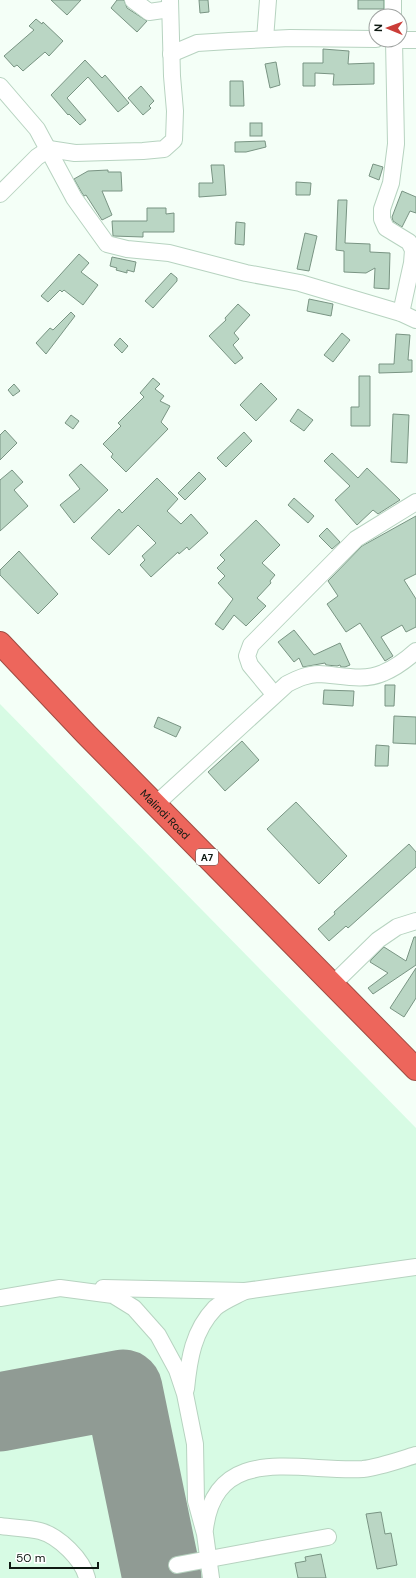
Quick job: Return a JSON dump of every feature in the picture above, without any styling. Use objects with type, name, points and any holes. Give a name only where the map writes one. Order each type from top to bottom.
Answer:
[{"type":"highway","name":"Malindi Road","points":[[0,642],[332,985],[416,1069]]},
{"type":"street","points":[[49,148],[75,153],[164,149],[174,140],[175,130],[170,5],[149,12],[133,0]]},
{"type":"street","points":[[265,39],[268,0]]},
{"type":"street","points":[[171,54],[196,43],[265,39],[368,39]]},
{"type":"street","points":[[394,48],[396,144],[391,183],[382,209],[382,219],[386,228],[409,242],[413,250],[412,263],[401,313]]},
{"type":"street","points":[[0,86],[37,129],[49,148],[54,163],[74,198],[107,244],[127,249],[169,253],[246,272],[300,283],[401,313],[416,320]]},
{"type":"street","points":[[0,194],[49,148]]},
{"type":"street","points":[[274,694],[250,665],[247,656],[251,645],[356,539],[416,502]]},
{"type":"street","points":[[156,804],[274,694],[287,684],[301,677],[318,674],[369,677],[382,674],[399,664],[416,651]]},
{"type":"street","points":[[332,985],[378,940],[397,927],[416,921]]},
{"type":"street","points":[[0,1298],[60,1288],[245,1291],[416,1267]]},
{"type":"street","points":[[60,1288],[113,1295],[134,1308],[158,1335],[177,1370],[185,1394],[195,1444],[196,1501],[205,1534],[211,1578]]},
{"type":"street","points":[[185,1394],[190,1354],[200,1330],[216,1308],[245,1291]]},
{"type":"street","points":[[205,1534],[207,1511],[216,1494],[225,1482],[247,1470],[281,1466],[326,1469],[364,1469],[416,1455]]},
{"type":"street","points":[[0,1526],[42,1531],[54,1538],[66,1546],[85,1570],[87,1578]]},
{"type":"street","points":[[177,1565],[208,1558],[328,1537]]},
{"type":"shaded area","points":[[0,704],[416,1128],[416,1578],[0,1578]]},
{"type":"building","points":[[51,0],[81,0],[67,15]]},
{"type":"building","points":[[117,0],[124,0],[127,8],[147,21],[137,32],[111,8]]},
{"type":"building","points":[[199,0],[208,0],[209,12],[200,13]]},
{"type":"building","points":[[358,0],[384,0],[384,8],[358,9]]},
{"type":"building","points":[[36,19],[42,24],[43,22],[63,41],[49,56],[45,52],[23,71],[17,65],[14,67],[4,56],[34,30],[29,26]]},
{"type":"building","points":[[323,49],[349,51],[348,64],[374,63],[374,84],[333,85],[334,74],[315,73],[315,86],[303,86],[303,63],[323,63]]},
{"type":"building","points":[[85,60],[102,78],[105,75],[129,103],[118,112],[88,77],[67,98],[86,120],[80,125],[69,114],[68,115],[51,95]]},
{"type":"building","points":[[276,62],[280,85],[270,88],[265,64]]},
{"type":"building","points":[[230,81],[243,81],[244,106],[230,106]]},
{"type":"building","points":[[141,86],[154,101],[149,106],[151,108],[143,115],[128,98]]},
{"type":"building","points":[[250,123],[262,123],[262,136],[250,136]]},
{"type":"building","points":[[265,141],[266,147],[246,152],[235,152],[235,142]]},
{"type":"building","points":[[373,164],[383,167],[379,180],[369,176]]},
{"type":"building","points":[[211,165],[224,165],[226,195],[199,197],[199,183],[213,183]]},
{"type":"building","points":[[108,170],[108,172],[121,172],[122,191],[102,191],[112,215],[102,220],[86,195],[84,196],[74,179],[88,171]]},
{"type":"building","points":[[296,182],[311,183],[310,195],[296,195]]},
{"type":"building","points":[[402,191],[416,197],[416,213],[410,211],[402,227],[393,221],[392,217]]},
{"type":"building","points":[[338,200],[347,200],[345,243],[370,244],[370,252],[390,253],[389,289],[374,288],[375,268],[366,273],[344,272],[344,251],[336,250]]},
{"type":"building","points":[[147,208],[166,208],[166,214],[174,213],[174,232],[143,232],[143,237],[113,236],[112,221],[147,221]]},
{"type":"building","points":[[236,222],[245,223],[244,245],[235,244]]},
{"type":"building","points":[[305,233],[317,236],[309,271],[297,269]]},
{"type":"building","points":[[79,254],[89,263],[81,272],[98,285],[83,305],[64,290],[62,292],[60,290],[48,302],[41,296]]},
{"type":"building","points":[[112,257],[136,262],[134,272],[127,270],[127,273],[116,270],[117,268],[110,266]]},
{"type":"building","points":[[171,273],[177,278],[177,281],[153,308],[145,301]]},
{"type":"building","points":[[309,299],[333,304],[331,316],[307,311]]},
{"type":"building","points":[[238,304],[250,315],[234,333],[239,339],[233,345],[243,358],[235,364],[209,336],[226,320],[225,318]]},
{"type":"building","points":[[71,312],[75,316],[46,354],[36,343],[50,328],[53,330]]},
{"type":"building","points":[[342,333],[350,340],[333,362],[324,355]]},
{"type":"building","points":[[396,334],[410,335],[408,360],[412,360],[412,372],[379,373],[379,364],[394,364]]},
{"type":"building","points":[[120,338],[128,346],[122,353],[114,345]]},
{"type":"building","points":[[359,376],[370,376],[370,426],[351,426],[351,407],[359,407]]},
{"type":"building","points":[[153,378],[160,384],[155,389],[164,396],[160,401],[170,406],[161,422],[168,429],[126,472],[111,457],[113,454],[103,444],[121,426],[118,423],[144,397],[140,393]]},
{"type":"building","points":[[261,383],[277,399],[256,421],[240,405]]},
{"type":"building","points":[[14,384],[20,391],[13,396],[8,390]]},
{"type":"building","points":[[298,409],[313,420],[304,431],[290,421]]},
{"type":"building","points":[[393,414],[409,415],[407,463],[391,462]]},
{"type":"building","points":[[71,415],[79,421],[73,429],[65,423]]},
{"type":"building","points":[[5,430],[17,443],[0,460],[0,435]]},
{"type":"building","points":[[244,432],[252,441],[226,467],[217,458]]},
{"type":"building","points":[[332,453],[358,478],[367,468],[400,500],[378,514],[373,510],[357,525],[335,500],[350,486],[324,461]]},
{"type":"building","points":[[81,464],[108,490],[74,523],[60,505],[80,489],[69,475]]},
{"type":"building","points":[[12,470],[23,482],[14,490],[28,506],[0,531],[0,480]]},
{"type":"building","points":[[199,472],[206,479],[185,500],[178,493]]},
{"type":"building","points":[[157,478],[178,499],[167,511],[181,524],[191,514],[208,533],[189,550],[187,547],[179,554],[178,552],[151,577],[140,565],[145,560],[142,556],[156,543],[138,525],[109,555],[91,538],[119,509],[122,513]]},
{"type":"building","points":[[294,498],[314,516],[308,523],[288,505]]},
{"type":"building","points":[[416,516],[416,574],[404,580],[416,599],[416,627],[406,632],[402,625],[381,637],[393,656],[385,661],[360,623],[346,632],[327,604],[338,596],[328,581],[362,546]]},
{"type":"building","points":[[256,520],[280,545],[262,563],[275,575],[270,581],[271,583],[257,598],[266,606],[246,626],[234,615],[223,630],[215,624],[233,599],[218,583],[225,576],[217,568],[225,560],[220,555]]},
{"type":"building","points":[[327,528],[340,542],[332,549],[319,536]]},
{"type":"building","points":[[19,551],[58,594],[38,614],[0,575],[0,570]]},
{"type":"building","points":[[294,630],[314,655],[340,643],[350,665],[341,667],[340,665],[326,665],[325,663],[303,667],[299,658],[294,662],[278,642]]},
{"type":"building","points":[[385,685],[395,685],[394,706],[385,706]]},
{"type":"building","points":[[324,690],[354,691],[353,706],[323,704]]},
{"type":"building","points":[[394,716],[416,717],[416,744],[393,743]]},
{"type":"building","points":[[158,717],[181,727],[176,737],[154,727]]},
{"type":"building","points":[[242,741],[259,760],[225,791],[208,772]]},
{"type":"building","points":[[376,745],[389,746],[388,766],[375,766]]},
{"type":"building","points":[[296,802],[347,856],[319,884],[267,829]]},
{"type":"building","points":[[409,844],[416,852],[416,867],[348,928],[346,926],[329,941],[318,929],[335,914],[334,912]]},
{"type":"building","points":[[414,937],[416,937],[416,965],[373,994],[368,988],[388,973],[370,962],[371,960],[384,947],[406,961]]},
{"type":"building","points":[[416,968],[416,998],[404,1017],[390,1008]]},
{"type":"building","points":[[381,1512],[385,1534],[391,1533],[397,1565],[377,1569],[366,1514]]},
{"type":"building","points":[[321,1554],[326,1578],[298,1578],[295,1563],[306,1561],[305,1557]]},
{"type":"runway","points":[[0,1412],[123,1389],[162,1578]]}]
